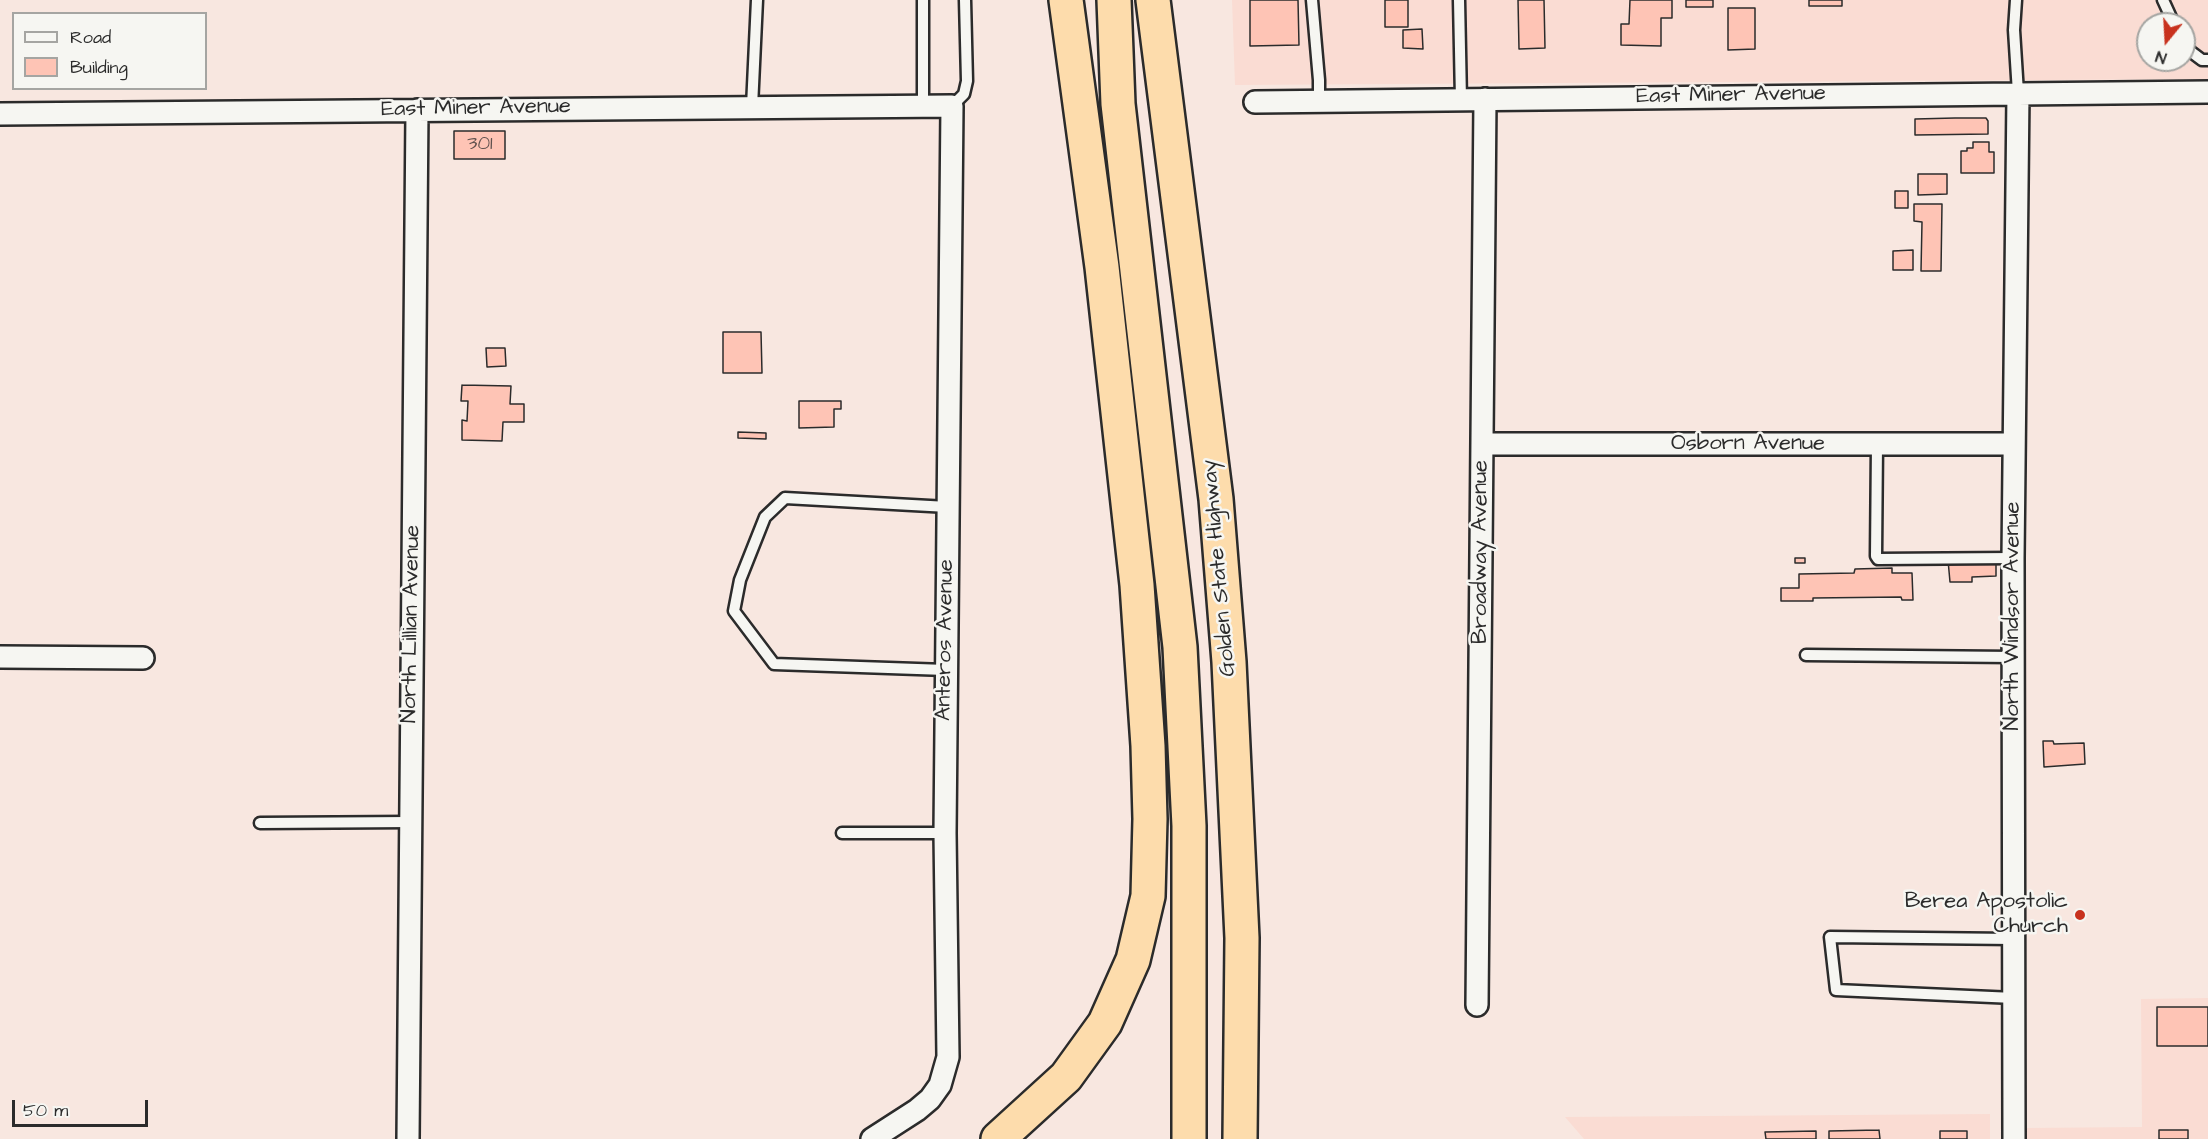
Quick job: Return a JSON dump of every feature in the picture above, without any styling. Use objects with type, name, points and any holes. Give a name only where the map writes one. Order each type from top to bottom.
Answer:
[{"type":"highway","points":[[998,1139],[1066,1077],[1105,1023],[1133,960],[1148,896],[1150,819],[1148,746],[1137,585],[1102,267],[1066,0]]},
{"type":"highway","name":"Golden State Highway","points":[[1114,0],[1118,104],[1180,647],[1189,826],[1190,1139]]},
{"type":"highway","name":"Golden State Highway","points":[[1153,0],[1216,499],[1229,662],[1242,938],[1240,1139]]},
{"type":"highway","points":[[1168,122],[1176,0]]},
{"type":"street","name":"East Miner Avenue","points":[[1255,102],[2208,92]]},
{"type":"street","name":"North Windsor Avenue","points":[[2014,1139],[2013,558],[2018,93]]},
{"type":"street","name":"Broadway Avenue","points":[[1477,1005],[1485,99]]},
{"type":"street","name":"East Miner Avenue","points":[[0,114],[952,106]]},
{"type":"street","name":"Anteros Avenue","points":[[872,1139],[930,1099],[940,1085],[948,1057],[945,833],[952,106]]},
{"type":"street","name":"North Lillian Avenue","points":[[408,1139],[417,110]]},
{"type":"street","name":"Osborn Avenue","points":[[1482,444],[2014,444]]},
{"type":"street","points":[[0,657],[143,658]]},
{"type":"lane","points":[[752,107],[757,0]]},
{"type":"lane","points":[[923,0],[923,106]]},
{"type":"lane","points":[[952,106],[964,94],[967,81],[965,0]]},
{"type":"lane","points":[[1312,0],[1319,101]]},
{"type":"lane","points":[[1459,0],[1461,100]]},
{"type":"lane","points":[[2016,0],[2014,30],[2018,93]]},
{"type":"lane","points":[[1876,444],[1876,556],[1878,559],[2013,558]]},
{"type":"lane","points":[[946,670],[774,664],[734,611],[740,580],[765,517],[784,498],[948,507]]},
{"type":"lane","points":[[1806,655],[2013,657]]},
{"type":"lane","points":[[260,823],[411,822]]},
{"type":"lane","points":[[842,833],[945,833]]},
{"type":"lane","points":[[2014,939],[1830,937],[1836,990],[2014,998]]},
{"type":"shaded area","points":[[1232,0],[2208,0],[2208,79],[1235,85]]},
{"type":"shaded area","points":[[2208,998],[2208,1139],[2026,1139],[2026,1128],[2142,1127],[2141,999]]},
{"type":"shaded area","points":[[1990,1114],[1990,1139],[1584,1139],[1565,1117]]},
{"type":"building","points":[[1250,0],[1298,0],[1299,45],[1250,46]]},
{"type":"building","points":[[1385,0],[1408,0],[1408,27],[1385,27]]},
{"type":"building","points":[[1518,0],[1544,0],[1545,48],[1519,49]]},
{"type":"building","points":[[1630,0],[1672,0],[1672,18],[1661,18],[1661,46],[1621,45],[1621,24],[1629,24]]},
{"type":"building","points":[[1686,0],[1713,0],[1713,7],[1686,7]]},
{"type":"building","points":[[1809,0],[1842,0],[1842,6],[1809,6]]},
{"type":"building","points":[[1728,8],[1755,8],[1755,49],[1728,50]]},
{"type":"building","points":[[1422,29],[1423,49],[1403,48],[1403,30]]},
{"type":"building","points":[[1986,118],[1988,134],[1915,135],[1915,119]]},
{"type":"building","points":[[454,131],[505,131],[505,159],[454,159]]},
{"type":"building","points":[[1973,142],[1989,142],[1989,152],[1994,152],[1994,173],[1961,173],[1961,151],[1973,148]]},
{"type":"building","points":[[1918,174],[1947,174],[1947,194],[1918,195]]},
{"type":"building","points":[[1895,191],[1908,191],[1908,208],[1895,208]]},
{"type":"building","points":[[1914,204],[1942,204],[1941,271],[1921,271],[1922,222],[1914,221]]},
{"type":"building","points":[[1913,250],[1913,270],[1893,270],[1893,251]]},
{"type":"building","points":[[723,332],[761,332],[762,373],[723,373]]},
{"type":"building","points":[[486,348],[505,348],[506,366],[487,367]]},
{"type":"building","points":[[462,385],[511,386],[510,404],[524,404],[524,422],[503,422],[502,441],[462,440],[462,420],[467,421],[468,401],[461,401]]},
{"type":"building","points":[[799,401],[841,401],[841,409],[834,409],[834,427],[799,428]]},
{"type":"building","points":[[738,432],[766,433],[766,439],[738,438]]},
{"type":"building","points":[[1795,558],[1805,558],[1805,563],[1795,563]]},
{"type":"building","points":[[1996,559],[1996,576],[1972,577],[1972,582],[1950,582],[1948,560]]},
{"type":"building","points":[[1892,568],[1892,573],[1912,573],[1913,600],[1902,600],[1901,597],[1813,598],[1813,601],[1781,601],[1781,588],[1799,588],[1799,574],[1854,573],[1855,569]]},
{"type":"building","points":[[2043,741],[2053,741],[2054,744],[2084,743],[2085,764],[2044,767]]},
{"type":"building","points":[[2157,1007],[2208,1007],[2208,1046],[2157,1046]]},
{"type":"building","points":[[1879,1130],[1880,1139],[1829,1139],[1829,1131]]},
{"type":"building","points":[[2159,1130],[2188,1130],[2188,1139],[2159,1139]]},
{"type":"building","points":[[1816,1131],[1816,1139],[1766,1139],[1765,1132]]},
{"type":"building","points":[[1940,1131],[1967,1131],[1967,1139],[1940,1139]]},
{"type":"place","name":"Berea Apostolic Church","points":[[2080,915]]}]
